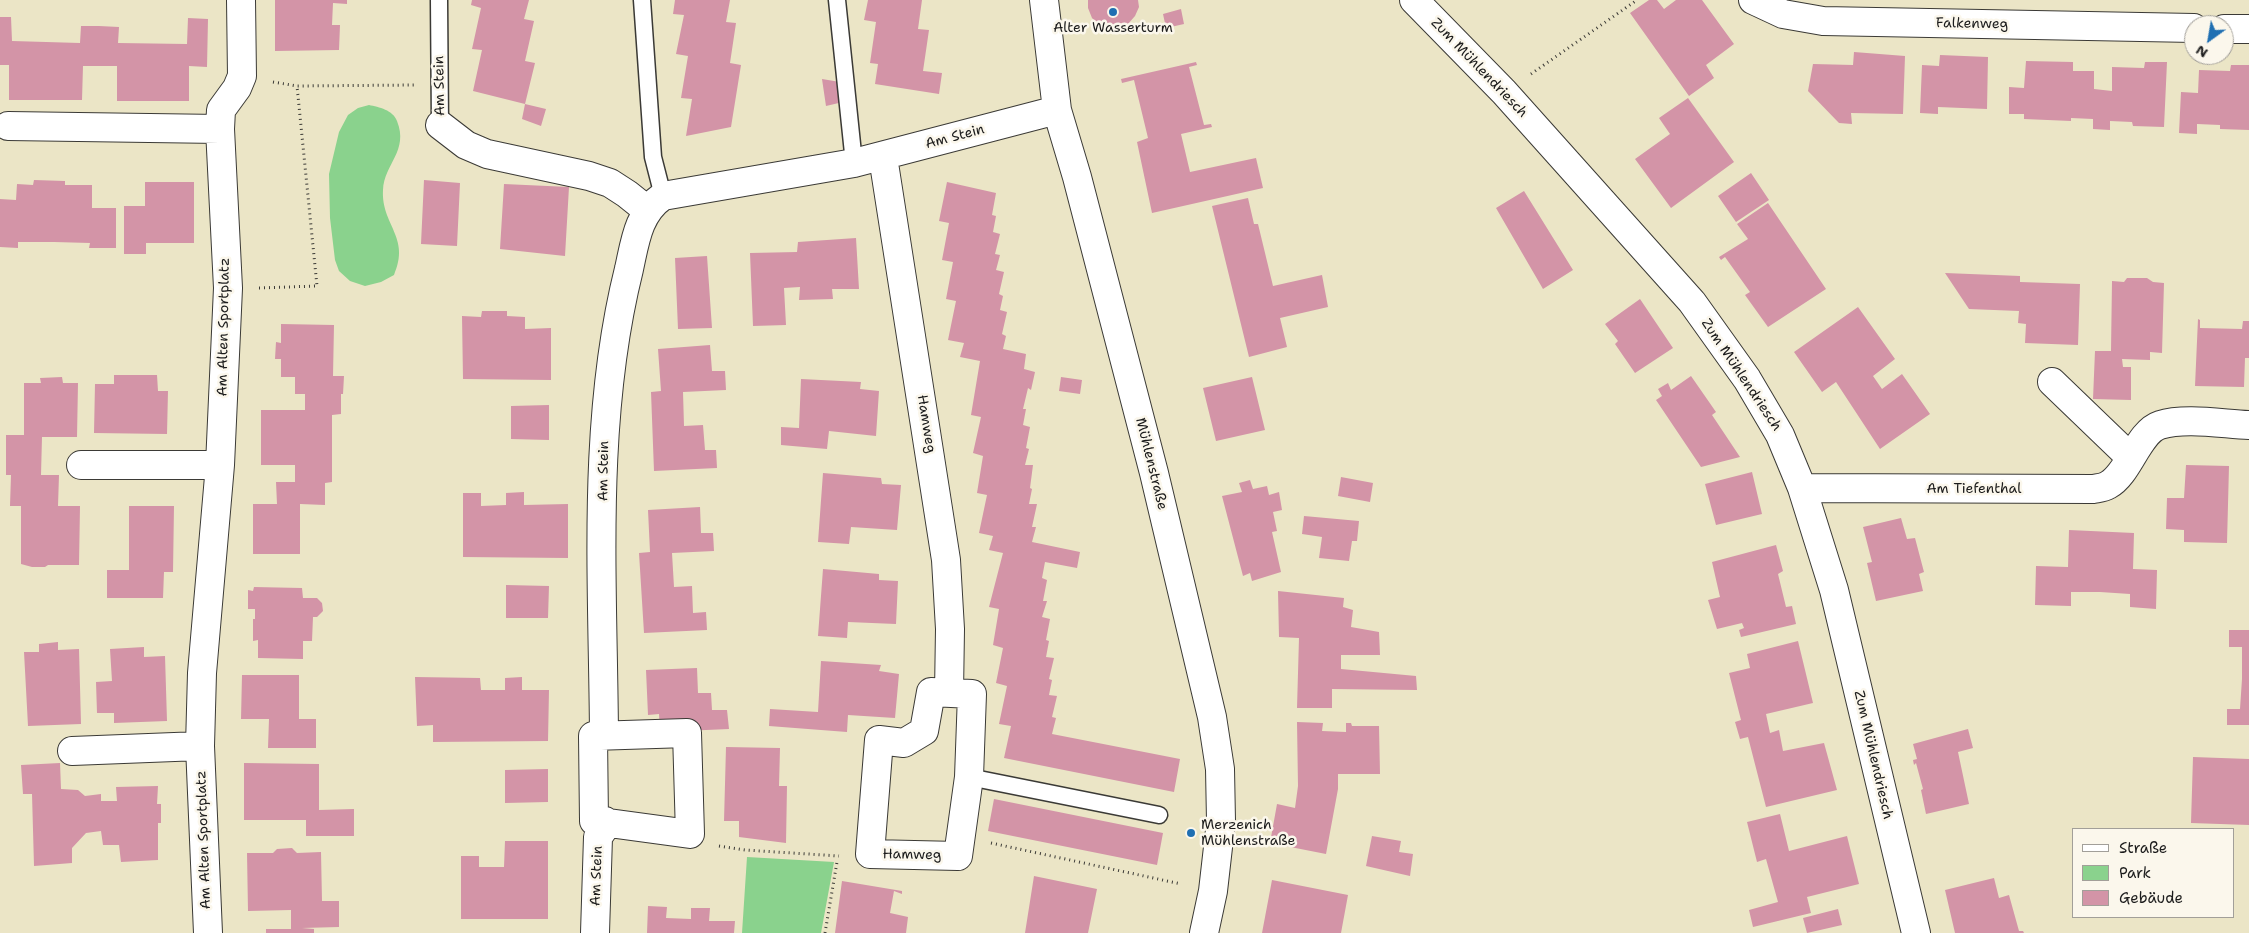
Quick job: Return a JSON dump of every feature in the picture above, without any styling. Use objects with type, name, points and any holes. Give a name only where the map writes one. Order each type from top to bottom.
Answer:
[{"type":"street","name":"Am Alten Sportplatz","points":[[208,933],[200,746],[202,673],[220,465],[228,288],[220,128],[221,110],[237,88],[242,76],[241,0]]},
{"type":"street","name":"Mühlenstraße","points":[[1044,0],[1057,110],[1077,177],[1152,464],[1212,717],[1220,769],[1221,821],[1213,891],[1204,933]]},
{"type":"street","name":"Zum Mühlendriesch","points":[[1414,0],[1504,92],[1692,302],[1747,379],[1780,435],[1802,488],[1834,590],[1916,933]]},
{"type":"street","name":"Falkenweg","points":[[1753,0],[1783,14],[1823,21],[2184,28]]},
{"type":"street","points":[[2234,29],[2249,29]]},
{"type":"street","name":"Am Stein","points":[[440,125],[466,145],[488,154],[589,176],[610,183],[628,194],[655,203],[883,157],[1057,110]]},
{"type":"street","points":[[8,126],[220,128]]},
{"type":"street","name":"Hamweg","points":[[883,157],[946,560],[950,629],[949,693]]},
{"type":"street","name":"Am Stein","points":[[604,736],[604,434],[611,359],[624,287],[640,224],[655,203]]},
{"type":"street","points":[[2052,382],[2131,458]]},
{"type":"street","name":"Am Tiefenthal","points":[[1802,488],[2093,489],[2106,486],[2115,480],[2146,437],[2158,426],[2177,422],[2249,424]]},
{"type":"street","points":[[81,465],[220,465]]},
{"type":"street","name":"Hamweg","points":[[931,692],[949,693],[972,694],[969,776],[958,856],[870,854],[879,740],[904,743],[924,731],[931,692]]},
{"type":"street","points":[[687,733],[690,834],[605,821],[594,821],[593,736],[687,733]]},
{"type":"street","points":[[72,751],[200,746]]},
{"type":"street","name":"Am Stein","points":[[595,933],[598,837],[605,828],[605,821]]},
{"type":"lane","name":"Am Stein","points":[[438,0],[440,125]]},
{"type":"lane","points":[[642,0],[655,203]]},
{"type":"lane","points":[[837,0],[854,163]]},
{"type":"lane","points":[[969,776],[1160,815]]},
{"type":"path","points":[[1504,92],[1637,0]]},
{"type":"path","points":[[242,76],[297,86],[418,85]]},
{"type":"path","points":[[228,288],[317,286],[297,86]]},
{"type":"path","points":[[960,836],[1213,891]]},
{"type":"path","points":[[716,846],[745,850],[838,856],[870,854]]},
{"type":"path","points":[[825,933],[838,856]]},
{"type":"green space","points":[[369,105],[392,114],[397,121],[400,132],[398,149],[387,172],[383,190],[386,213],[399,251],[394,275],[381,282],[365,286],[350,281],[339,271],[335,260],[330,218],[329,174],[339,132],[348,115],[358,108]]},
{"type":"green space","points":[[747,857],[834,862],[821,933],[742,933]]},
{"type":"building","points":[[275,0],[347,0],[347,4],[333,3],[332,25],[340,25],[339,50],[275,51]]},
{"type":"building","points":[[472,0],[529,0],[524,19],[534,21],[525,61],[535,63],[525,104],[473,91],[482,50],[472,49],[481,8],[471,5]]},
{"type":"building","points":[[675,0],[730,0],[726,22],[736,23],[730,63],[741,65],[731,127],[686,136],[692,99],[681,98],[688,56],[676,54],[684,15],[673,14]]},
{"type":"building","points":[[868,0],[922,0],[918,29],[929,30],[923,71],[942,73],[939,94],[875,84],[878,64],[870,63],[876,22],[864,20]]},
{"type":"building","name":"Alter Wasserturm","points":[[1088,0],[1138,0],[1139,7],[1135,16],[1128,24],[1119,28],[1109,28],[1099,25],[1092,18],[1088,8]]},
{"type":"building","points":[[1649,0],[1657,0],[1664,9],[1676,0],[1702,0],[1734,44],[1706,65],[1714,78],[1689,96],[1630,13]]},
{"type":"building","points":[[1181,9],[1184,24],[1166,28],[1163,14]]},
{"type":"building","points":[[0,17],[11,17],[12,41],[80,43],[81,26],[99,26],[119,27],[118,43],[187,44],[188,18],[208,19],[207,67],[189,66],[189,101],[117,101],[117,66],[83,66],[82,100],[9,100],[9,65],[0,65]]},
{"type":"building","points":[[1854,52],[1905,56],[1903,114],[1851,113],[1852,124],[1839,123],[1808,91],[1813,64],[1853,65]]},
{"type":"building","points":[[1940,55],[1988,57],[1987,109],[1938,107],[1938,114],[1920,113],[1922,65],[1939,66]]},
{"type":"building","points":[[2026,61],[2073,62],[2073,71],[2094,71],[2094,89],[2112,91],[2112,67],[2144,68],[2145,62],[2167,62],[2164,127],[2133,126],[2132,122],[2110,121],[2110,130],[2093,129],[2093,119],[2071,118],[2071,121],[2024,119],[2024,114],[2009,114],[2009,87],[2024,88]]},
{"type":"building","points":[[1196,62],[1197,65],[1189,67],[1204,125],[1211,124],[1212,127],[1181,134],[1190,172],[1256,158],[1263,188],[1152,213],[1137,142],[1148,138],[1134,80],[1122,83],[1121,79]]},
{"type":"building","points":[[2231,65],[2249,65],[2249,130],[2220,129],[2220,125],[2197,124],[2197,134],[2179,133],[2181,92],[2198,93],[2199,70],[2230,71]]},
{"type":"building","points":[[822,79],[840,82],[843,102],[826,106]]},
{"type":"building","points":[[1688,98],[1734,162],[1671,208],[1635,159],[1670,134],[1659,118]]},
{"type":"building","points":[[525,104],[546,109],[541,126],[522,119]]},
{"type":"building","points":[[1751,173],[1769,200],[1736,222],[1718,196]]},
{"type":"building","points":[[34,180],[65,181],[65,185],[92,185],[92,208],[116,208],[116,248],[89,248],[90,243],[54,242],[18,242],[18,248],[0,247],[0,199],[16,200],[17,184],[33,185]]},
{"type":"building","points":[[424,180],[460,183],[457,246],[421,244]]},
{"type":"building","points":[[145,182],[194,182],[194,243],[146,243],[146,254],[124,254],[124,206],[145,206]]},
{"type":"building","points":[[947,182],[996,193],[992,215],[996,216],[993,232],[1000,234],[995,254],[1000,255],[996,270],[1004,272],[999,294],[1003,296],[1000,310],[1007,312],[1002,334],[1006,336],[1003,349],[1026,354],[1024,369],[1035,372],[1031,390],[1028,388],[1023,409],[1026,409],[1023,425],[1030,427],[1026,448],[1029,449],[1025,465],[1033,465],[1029,504],[1037,504],[1032,527],[1036,527],[1032,542],[1080,552],[1077,568],[1045,562],[1042,578],[1047,580],[1043,601],[1047,601],[1042,617],[1050,619],[1046,640],[1049,641],[1046,657],[1054,658],[1049,679],[1052,680],[1049,695],[1057,696],[1052,717],[1056,718],[1052,734],[1180,759],[1174,792],[1004,758],[1011,726],[999,724],[1007,686],[996,683],[1003,648],[993,645],[999,609],[989,607],[1003,553],[989,550],[993,536],[979,533],[987,495],[977,493],[983,456],[973,453],[981,417],[971,415],[980,361],[960,357],[964,343],[948,340],[956,301],[946,299],[953,262],[942,260],[949,223],[939,221]]},
{"type":"building","points":[[504,184],[569,187],[565,256],[500,249]]},
{"type":"building","points":[[1524,191],[1573,270],[1543,289],[1496,208]]},
{"type":"building","points":[[1248,198],[1254,224],[1258,224],[1273,286],[1322,275],[1328,307],[1280,318],[1287,347],[1249,357],[1212,206]]},
{"type":"building","points":[[1768,203],[1826,289],[1768,327],[1745,295],[1750,292],[1725,257],[1721,260],[1719,257],[1748,239],[1737,224]]},
{"type":"building","points":[[856,238],[859,289],[832,289],[833,299],[799,300],[800,287],[784,288],[786,325],[753,326],[750,253],[797,252],[798,242]]},
{"type":"building","points":[[707,256],[712,328],[678,329],[675,258]]},
{"type":"building","points":[[1945,273],[2020,276],[2020,282],[2080,284],[2078,345],[2025,343],[2026,324],[2018,323],[2019,311],[1969,309]]},
{"type":"building","points":[[2127,278],[2147,278],[2153,282],[2164,283],[2162,353],[2150,352],[2150,360],[2122,359],[2123,367],[2131,367],[2131,400],[2093,399],[2095,351],[2111,351],[2112,281],[2124,282]]},
{"type":"building","points":[[1640,299],[1673,348],[1635,373],[1615,344],[1618,341],[1605,324]]},
{"type":"building","points":[[1858,307],[1895,359],[1873,376],[1882,389],[1902,374],[1930,414],[1880,449],[1836,382],[1822,392],[1794,352]]},
{"type":"building","points":[[482,311],[507,311],[507,316],[525,317],[525,329],[551,328],[551,380],[463,379],[462,316],[481,317]]},
{"type":"building","points":[[2198,319],[2200,320],[2200,328],[2242,329],[2243,321],[2249,321],[2249,358],[2245,358],[2244,387],[2195,386]]},
{"type":"building","points":[[281,324],[334,325],[333,376],[344,376],[343,394],[341,394],[341,414],[332,415],[332,482],[325,483],[325,505],[300,504],[300,554],[253,554],[253,504],[277,504],[276,482],[295,482],[295,465],[261,465],[261,410],[305,410],[305,394],[295,394],[295,377],[281,377],[281,359],[275,359],[276,342],[281,343]]},
{"type":"building","points":[[710,345],[712,371],[725,371],[726,390],[683,392],[684,426],[703,425],[705,450],[716,450],[717,468],[654,471],[651,392],[661,391],[658,349]]},
{"type":"building","points":[[114,375],[157,375],[158,391],[168,391],[167,434],[94,433],[95,384],[114,384]]},
{"type":"building","points":[[1691,376],[1716,412],[1712,415],[1740,457],[1701,467],[1656,400],[1662,396],[1658,389],[1668,383],[1671,390]]},
{"type":"building","points":[[62,377],[63,383],[78,383],[77,437],[42,437],[41,475],[59,475],[58,506],[80,506],[79,565],[32,567],[21,564],[21,506],[10,506],[11,475],[6,475],[6,435],[24,435],[24,383],[41,383],[40,378]]},
{"type":"building","points":[[1061,377],[1082,380],[1080,394],[1059,391]]},
{"type":"building","points":[[1252,377],[1265,430],[1216,441],[1203,388]]},
{"type":"building","points":[[801,379],[861,382],[860,389],[879,391],[876,436],[829,431],[827,449],[781,445],[781,427],[799,428]]},
{"type":"building","points":[[549,405],[549,440],[511,439],[511,406]]},
{"type":"building","points":[[2186,465],[2229,466],[2227,543],[2184,542],[2184,530],[2166,529],[2167,498],[2184,498]]},
{"type":"building","points":[[1752,472],[1762,514],[1716,525],[1705,484]]},
{"type":"building","points":[[823,473],[881,478],[882,484],[901,485],[897,530],[851,527],[849,544],[818,542]]},
{"type":"building","points":[[1341,477],[1373,483],[1370,502],[1338,496]]},
{"type":"building","points":[[1250,480],[1253,489],[1267,486],[1269,495],[1279,492],[1282,510],[1273,512],[1277,531],[1272,532],[1281,572],[1252,581],[1250,573],[1243,576],[1222,496],[1242,492],[1239,483]]},
{"type":"building","points":[[524,492],[524,505],[568,504],[568,558],[463,557],[463,493],[481,493],[481,506],[506,505],[506,493]]},
{"type":"building","points":[[129,506],[174,506],[173,572],[164,572],[163,598],[107,598],[107,570],[129,570]]},
{"type":"building","points":[[700,507],[701,533],[713,533],[714,551],[672,553],[674,587],[692,586],[693,613],[706,612],[707,630],[644,633],[639,553],[650,552],[648,510]]},
{"type":"building","points":[[1304,516],[1359,521],[1357,541],[1352,541],[1349,561],[1319,558],[1322,537],[1302,534]]},
{"type":"building","points":[[1901,518],[1907,539],[1915,538],[1924,572],[1919,574],[1923,591],[1876,601],[1867,563],[1872,562],[1863,527]]},
{"type":"building","points":[[2069,530],[2134,533],[2133,569],[2157,570],[2156,609],[2130,607],[2130,594],[2100,592],[2071,592],[2071,606],[2035,605],[2036,566],[2068,567]]},
{"type":"building","points":[[1776,545],[1783,571],[1778,574],[1786,607],[1792,606],[1796,624],[1741,637],[1739,630],[1744,628],[1742,623],[1717,629],[1708,600],[1720,597],[1712,562]]},
{"type":"building","points":[[823,569],[879,574],[879,580],[898,581],[896,624],[848,622],[847,638],[818,636]]},
{"type":"building","points":[[506,585],[549,586],[548,618],[506,618]]},
{"type":"building","points":[[254,587],[302,588],[303,598],[317,598],[322,603],[323,611],[317,617],[313,617],[312,641],[303,641],[303,659],[258,658],[258,640],[253,641],[255,609],[248,609],[248,590],[253,591]]},
{"type":"building","points":[[1278,591],[1344,598],[1343,607],[1353,610],[1351,627],[1379,632],[1380,655],[1341,655],[1341,669],[1416,676],[1417,690],[1332,689],[1332,708],[1297,708],[1299,638],[1279,637]]},
{"type":"building","points":[[2229,630],[2249,630],[2249,725],[2227,725],[2227,709],[2240,709],[2242,679],[2242,647],[2229,647]]},
{"type":"building","points":[[1798,641],[1813,703],[1766,714],[1770,733],[1779,730],[1783,751],[1824,743],[1837,790],[1766,807],[1748,737],[1740,739],[1735,722],[1741,720],[1729,673],[1750,668],[1747,654]]},
{"type":"building","points":[[58,642],[58,650],[79,649],[81,724],[28,726],[24,652],[39,652],[39,644]]},
{"type":"building","points":[[144,647],[144,657],[165,656],[167,721],[114,723],[114,713],[97,713],[96,682],[112,681],[110,649]]},
{"type":"building","points":[[821,661],[881,665],[879,671],[899,674],[895,718],[848,715],[847,732],[769,726],[770,709],[818,712]]},
{"type":"building","points":[[697,668],[698,693],[711,693],[712,710],[727,710],[729,729],[660,732],[659,714],[648,715],[646,670]]},
{"type":"building","points":[[242,675],[299,675],[299,719],[316,719],[316,748],[268,748],[269,719],[241,719]]},
{"type":"building","points":[[415,677],[480,678],[481,690],[505,690],[505,678],[522,677],[522,690],[549,690],[548,741],[433,742],[433,725],[417,726]]},
{"type":"building","points":[[1297,722],[1323,723],[1322,731],[1346,732],[1346,723],[1351,723],[1352,726],[1379,726],[1380,774],[1338,774],[1338,789],[1326,854],[1270,843],[1277,804],[1295,808],[1298,786]]},
{"type":"building","points":[[1968,729],[1973,748],[1958,752],[1969,804],[1926,814],[1921,790],[1923,789],[1916,763],[1914,765],[1913,760],[1917,759],[1913,744]]},
{"type":"building","points":[[726,747],[780,748],[779,786],[787,786],[786,843],[739,837],[739,821],[724,821]]},
{"type":"building","points":[[2193,757],[2249,759],[2249,825],[2191,823]]},
{"type":"building","points":[[60,763],[61,789],[78,790],[85,796],[101,794],[101,801],[117,801],[116,787],[158,786],[157,804],[161,804],[161,823],[158,823],[158,860],[121,862],[119,845],[103,845],[101,831],[86,833],[72,848],[72,863],[34,866],[32,794],[23,794],[21,765]]},
{"type":"building","points":[[244,763],[319,764],[319,810],[354,809],[354,836],[306,836],[306,820],[244,820]]},
{"type":"building","points":[[548,769],[548,802],[505,803],[505,770]]},
{"type":"building","points":[[994,799],[1163,833],[1157,865],[988,831]]},
{"type":"building","points":[[1780,814],[1789,851],[1847,836],[1859,884],[1807,897],[1811,913],[1753,927],[1749,910],[1778,902],[1766,859],[1757,862],[1747,822]]},
{"type":"building","points":[[1372,836],[1401,841],[1399,852],[1413,854],[1410,876],[1366,866]]},
{"type":"building","points":[[505,841],[548,841],[548,919],[461,919],[461,856],[479,856],[479,867],[504,867]]},
{"type":"building","points":[[292,848],[297,853],[321,852],[322,901],[339,901],[339,927],[302,928],[314,929],[314,933],[266,933],[266,929],[291,929],[291,910],[248,911],[247,853],[273,853],[277,849]]},
{"type":"building","points":[[1034,876],[1097,889],[1088,933],[1025,933]]},
{"type":"building","points":[[1994,878],[1999,898],[2009,895],[2019,931],[2024,933],[1955,933],[1945,890]]},
{"type":"building","points":[[1272,880],[1348,895],[1341,933],[1262,933]]},
{"type":"building","points":[[842,881],[902,891],[902,894],[894,891],[890,913],[908,917],[906,933],[835,933]]},
{"type":"building","points":[[648,906],[667,907],[666,918],[691,919],[691,908],[710,908],[709,921],[735,921],[734,933],[647,933]]},
{"type":"building","points":[[1838,909],[1842,925],[1807,933],[1803,918]]},
{"type":"place","name":"Alter Wasserturm","points":[[1113,12]]},
{"type":"place","name":"Merzenich Mühlenstraße","points":[[1191,833]]}]
